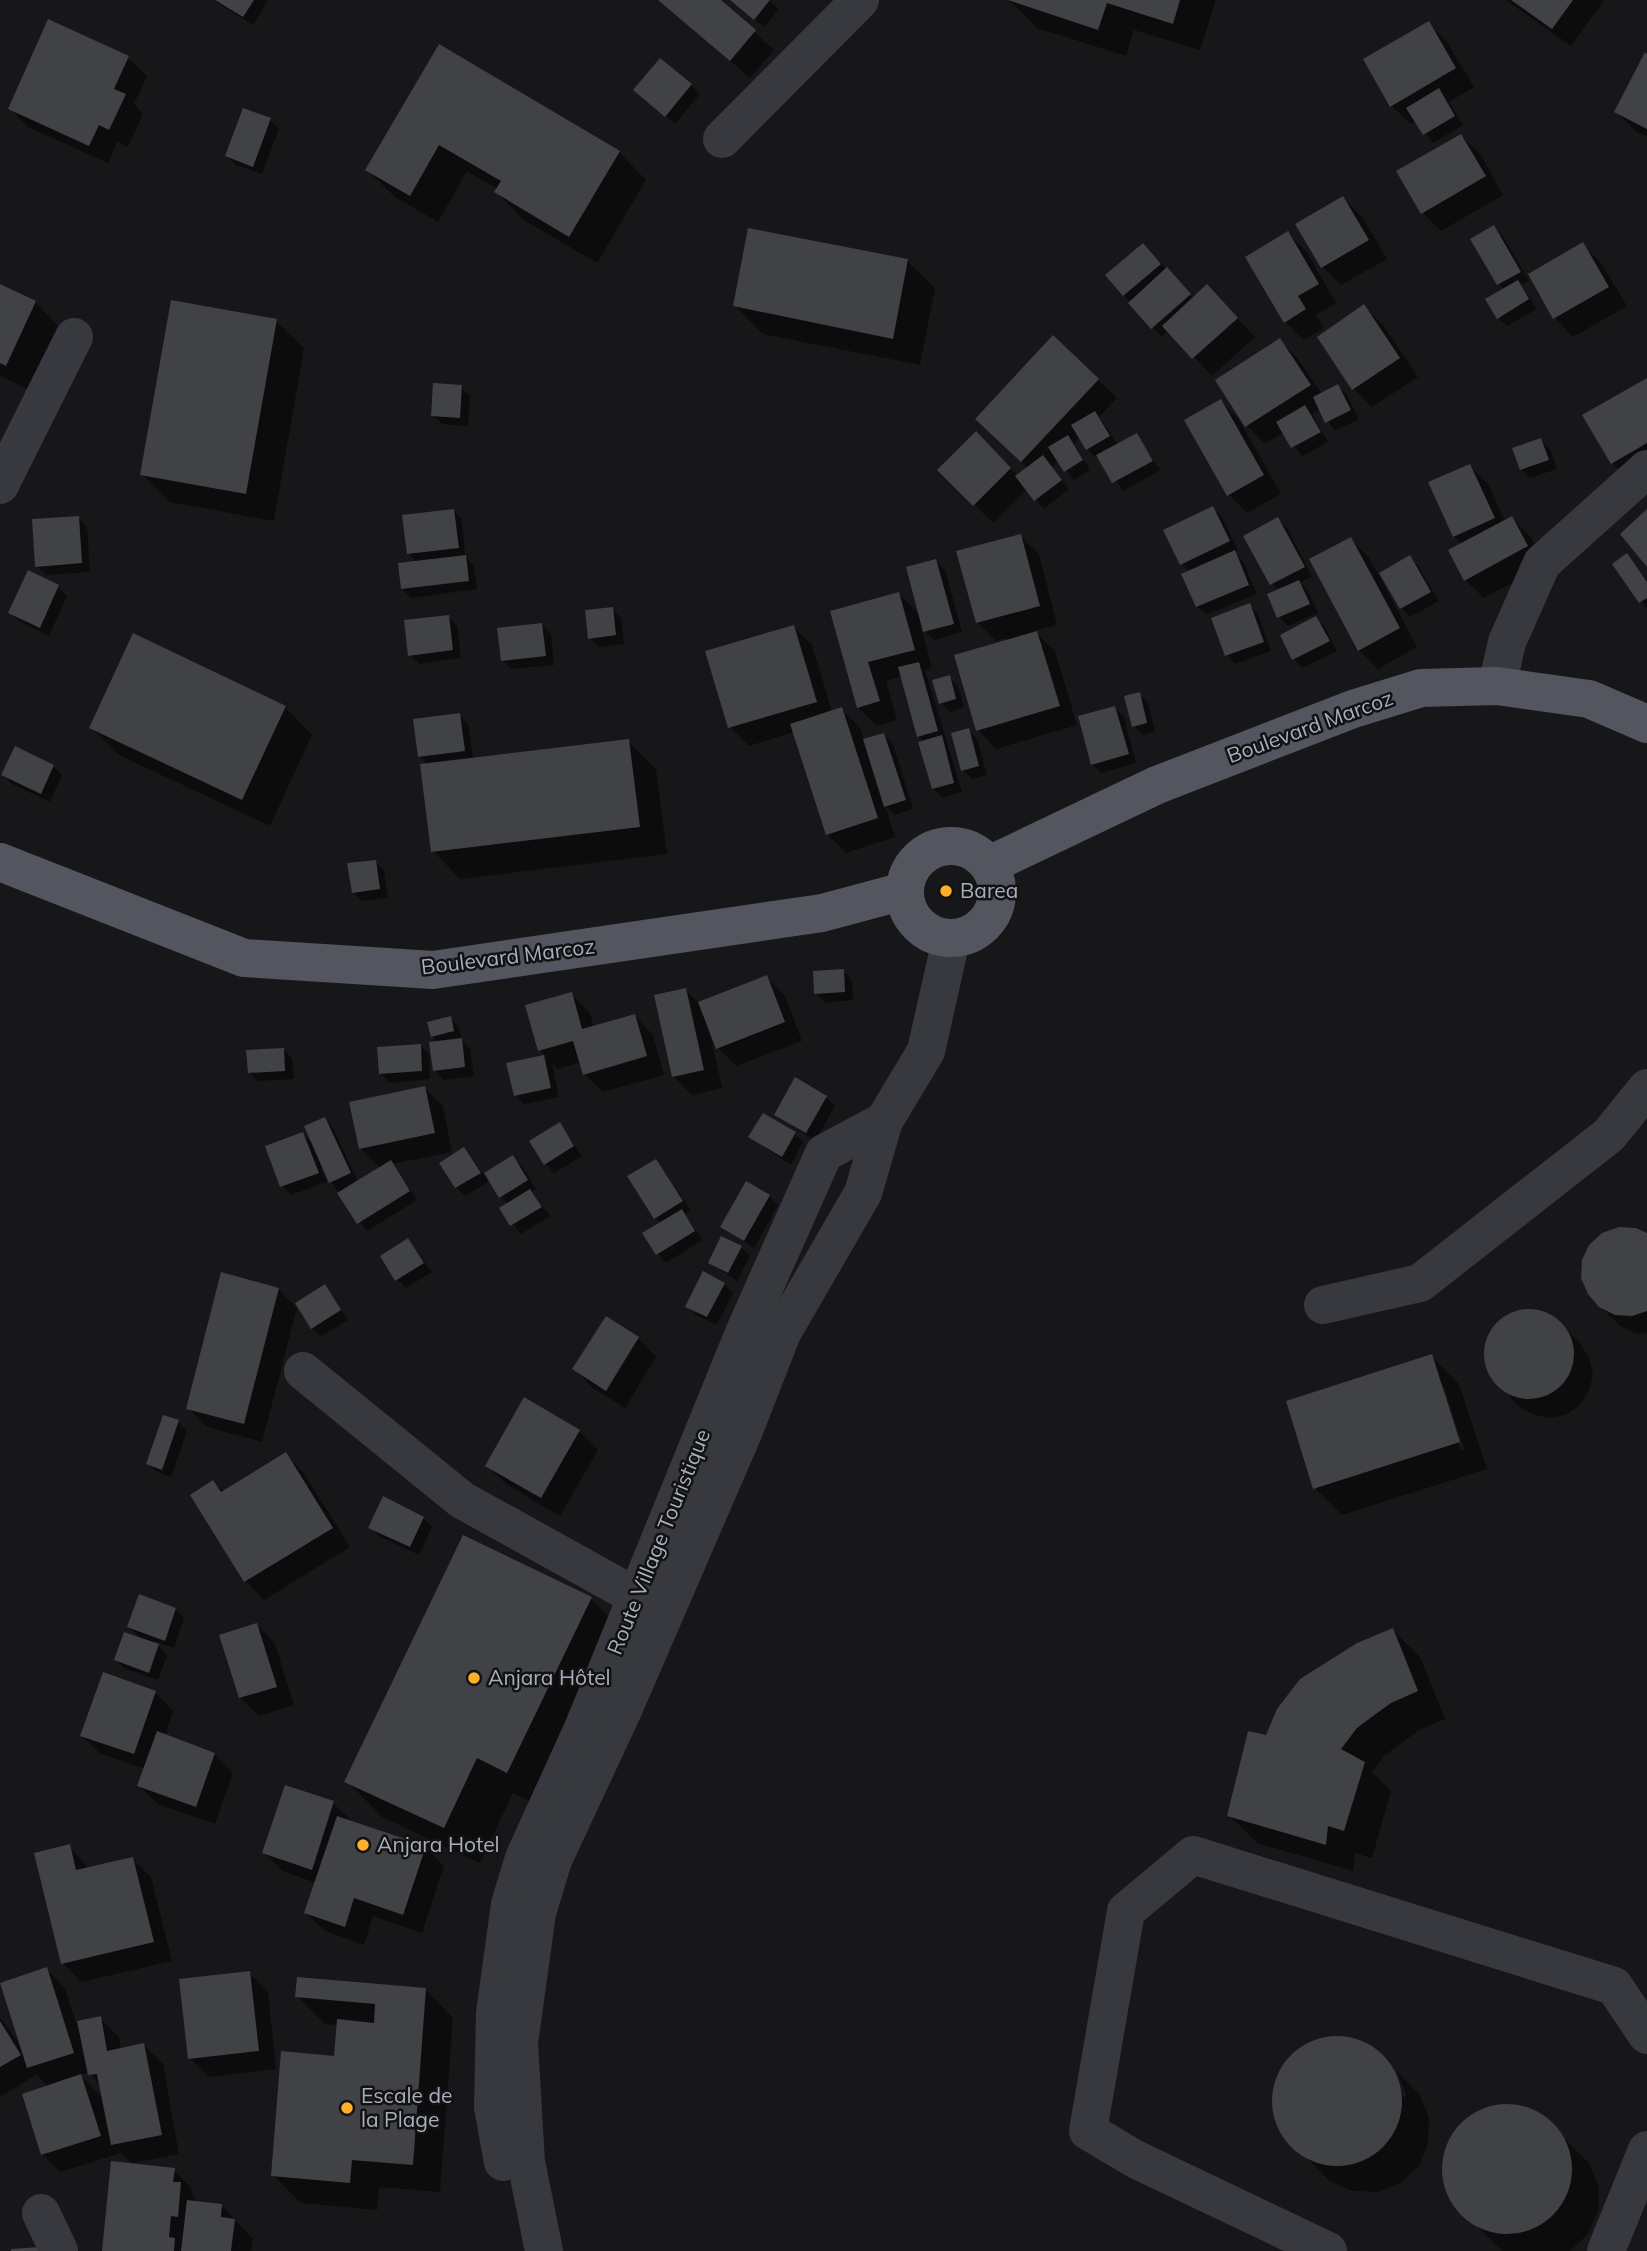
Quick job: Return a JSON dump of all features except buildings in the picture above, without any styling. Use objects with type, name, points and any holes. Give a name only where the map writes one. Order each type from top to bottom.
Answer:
[{"type":"main road","name":"Boulevard Marcoz","points":[[989,865],[1157,785],[1353,709],[1421,688],[1497,686],[1590,699],[1647,724]]},
{"type":"main road","points":[[937,847],[966,847],[989,865],[998,889],[993,914],[975,933],[951,940],[927,933],[909,915],[904,891],[913,863],[937,847]]},
{"type":"main road","name":"Boulevard Marcoz","points":[[0,862],[244,958],[433,970],[822,914],[904,891]]},
{"type":"street","points":[[722,139],[860,0]]},
{"type":"street","points":[[0,485],[75,337]]},
{"type":"street","points":[[1497,686],[1507,642],[1542,563],[1647,469]]},
{"type":"street","name":"Route Village Touristique","points":[[517,2251],[510,2129],[493,2039],[499,1974],[510,1904],[524,1858],[578,1775],[743,1433],[782,1333],[863,1193],[884,1121],[926,1051],[951,940]]},
{"type":"street","points":[[1323,1305],[1420,1283],[1609,1135],[1647,1088]]},
{"type":"street","name":"Route Village Touristique","points":[[578,1775],[637,1597],[744,1333],[824,1153],[884,1121]]},
{"type":"street","points":[[303,1371],[462,1500],[637,1597]]},
{"type":"street","points":[[1328,2251],[1135,2159],[1088,2131],[1126,1911],[1193,1855],[1614,1986],[1647,2035]]},
{"type":"street","name":"Route Village Touristique","points":[[510,2129],[526,2162],[544,2251]]},
{"type":"street","points":[[1606,2251],[1647,2150]]},
{"type":"street","points":[[41,2213],[60,2251]]},
{"type":"place","name":"Barea","points":[[946,891]]},
{"type":"place","name":"Anjara Hôtel","points":[[474,1678]]},
{"type":"place","name":"Anjara Hotel","points":[[363,1845]]},
{"type":"place","name":"Escale de la Plage","points":[[347,2108]]}]
